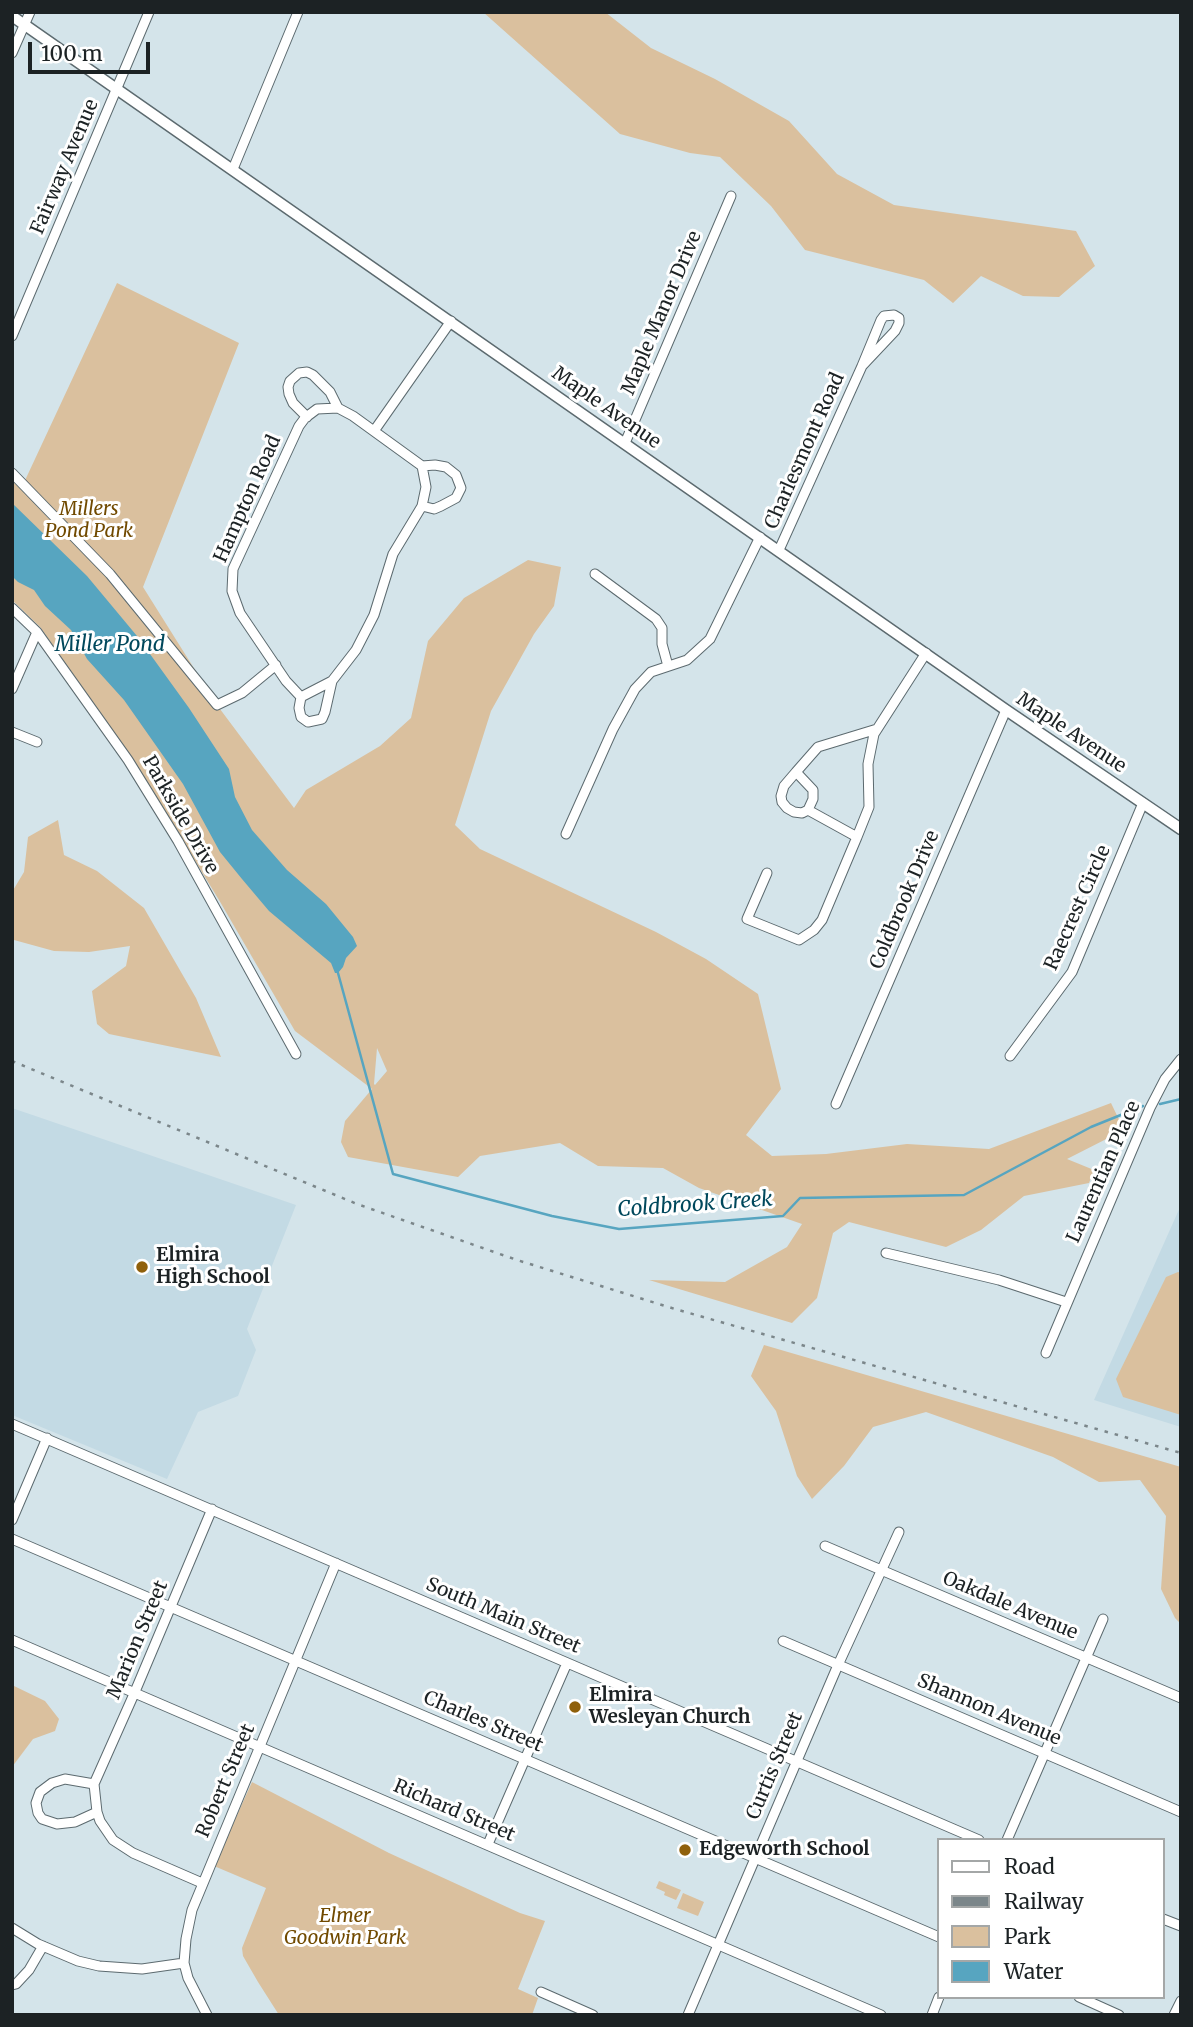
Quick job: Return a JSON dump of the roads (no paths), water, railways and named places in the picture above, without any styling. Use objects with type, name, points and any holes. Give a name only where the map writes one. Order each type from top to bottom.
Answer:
[{"type":"main road","name":"Maple Avenue","points":[[12,16],[1006,710],[1181,829]]},
{"type":"street","points":[[12,53],[30,12]]},
{"type":"street","name":"Fairway Avenue","points":[[12,336],[149,12]]},
{"type":"street","points":[[233,169],[299,12]]},
{"type":"street","name":"Maple Manor Drive","points":[[625,443],[731,196]]},
{"type":"street","name":"Charlesmont Road","points":[[779,550],[881,320],[884,316],[894,315],[899,318],[900,323],[895,331],[862,366]]},
{"type":"street","points":[[374,431],[451,321]]},
{"type":"street","points":[[338,408],[330,393],[313,375],[307,372],[299,373],[290,381],[288,387],[293,403],[307,416],[317,409],[345,410],[422,466],[446,467],[456,475],[461,488],[456,498],[435,509],[422,506]]},
{"type":"street","name":"Hampton Road","points":[[301,697],[286,681],[240,613],[232,591],[233,569],[299,426],[307,416]]},
{"type":"street","name":"Hampton Road","points":[[301,697],[332,681],[356,650],[374,615],[393,554],[422,506],[426,487],[422,466]]},
{"type":"street","points":[[12,472],[110,574],[217,705],[242,693],[276,665]]},
{"type":"street","points":[[566,834],[613,729],[635,689],[651,672],[687,660],[710,639],[760,537]]},
{"type":"street","points":[[596,574],[656,619],[662,628],[662,644],[668,666]]},
{"type":"street","name":"Parkside Drive","points":[[12,608],[37,632],[128,760],[178,841],[296,1054]]},
{"type":"street","points":[[12,689],[37,632]]},
{"type":"street","points":[[767,873],[747,919],[799,940],[814,930],[822,920],[869,807],[868,764],[874,734],[926,653]]},
{"type":"street","name":"Hampton Road","points":[[301,697],[301,717],[308,722],[322,719],[332,681]]},
{"type":"street","name":"Coldbrook Drive","points":[[836,1104],[1006,710]]},
{"type":"street","points":[[796,772],[813,790],[813,799],[808,810],[802,813],[786,808],[781,796],[784,786],[796,772],[818,747],[877,729]]},
{"type":"street","points":[[12,732],[37,742]]},
{"type":"street","name":"Raecrest Circle","points":[[1010,1056],[1072,972],[1143,803]]},
{"type":"street","points":[[808,810],[857,837]]},
{"type":"street","name":"Laurentian Place","points":[[1046,1353],[1150,1108],[1165,1079],[1181,1059]]},
{"type":"street","points":[[886,1253],[999,1280],[1066,1302]]},
{"type":"street","name":"South Main Street","points":[[12,1424],[974,1838]]},
{"type":"street","points":[[12,1520],[47,1438]]},
{"type":"street","name":"Marion Street","points":[[94,1784],[212,1509]]},
{"type":"street","name":"Curtis Street","points":[[688,2015],[838,1665],[899,1532]]},
{"type":"street","name":"Charles Street","points":[[12,1539],[937,1936]]},
{"type":"street","name":"Oakdale Avenue","points":[[825,1546],[1181,1699]]},
{"type":"street","name":"Robert Street","points":[[207,2015],[188,1978],[184,1963],[192,1910],[336,1563]]},
{"type":"street","points":[[1008,1838],[1103,1619]]},
{"type":"street","name":"Richard Street","points":[[12,1640],[881,2015]]},
{"type":"street","name":"Shannon Avenue","points":[[783,1641],[1181,1812]]},
{"type":"street","points":[[488,1844],[568,1663]]},
{"type":"street","points":[[97,1812],[75,1822],[57,1824],[42,1819],[36,1803],[40,1792],[52,1783],[65,1779],[94,1784],[100,1821],[113,1840],[133,1853],[202,1883]]},
{"type":"street","points":[[12,1928],[43,1946],[78,1961],[99,1966],[142,1969],[184,1963]]},
{"type":"street","points":[[12,1985],[29,1970],[43,1946]]},
{"type":"street","points":[[541,1993],[593,2015]]},
{"type":"street","points":[[1083,1999],[1119,2015]]},
{"type":"street","points":[[1174,2015],[1181,2001]]},
{"type":"water","name":"Miller Pond","points":[[12,503],[87,576],[137,636],[229,769],[235,797],[252,830],[287,870],[326,904],[353,937],[357,946],[338,973],[335,973],[331,963],[269,911],[242,879],[220,852],[183,784],[124,700],[87,659],[71,630],[45,606],[34,590],[12,576]]},
{"type":"waterway","name":"Coldbrook Creek","points":[[338,973],[393,1174],[552,1216],[619,1229],[783,1216],[800,1198],[964,1195],[1091,1127],[1143,1106]]},
{"type":"waterway","name":"Coldbrook Creek","points":[[1160,1104],[1181,1099]]},
{"type":"railway","points":[[12,1061],[357,1204],[517,1260],[675,1309],[1181,1453]]},
{"type":"place","name":"Elmira High School","points":[[142,1267]]},
{"type":"place","name":"Elmira Wesleyan Church","points":[[575,1707]]},
{"type":"place","name":"Edgeworth School","points":[[685,1850]]},
{"type":"park label","name":"Millers Pond Park","points":[[89,521]]},
{"type":"park label","name":"Elmer Goodwin Park","points":[[345,1928]]}]
